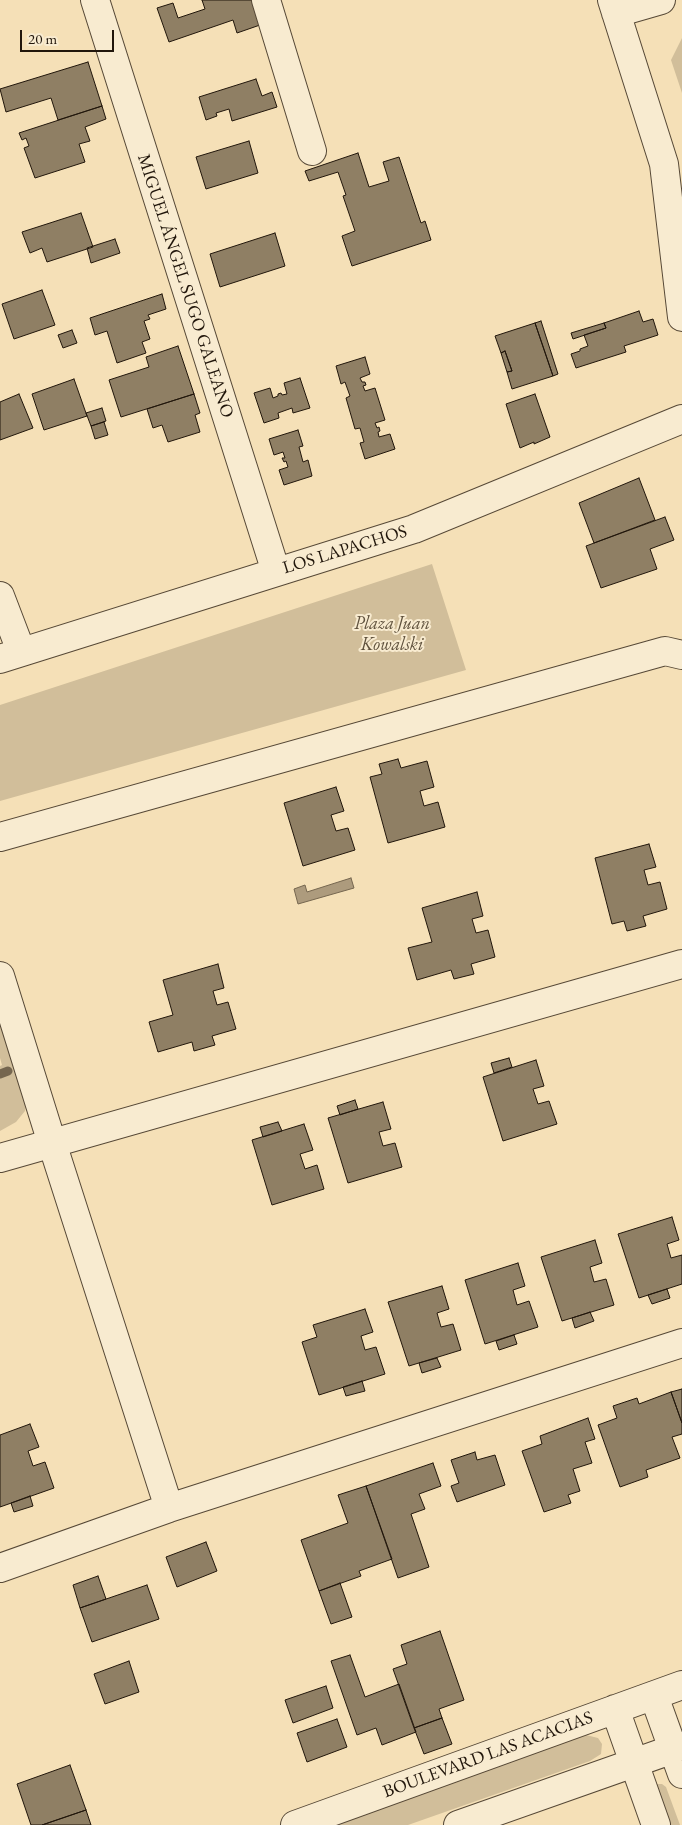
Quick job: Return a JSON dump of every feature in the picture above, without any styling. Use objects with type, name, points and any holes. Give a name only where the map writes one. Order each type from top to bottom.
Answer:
[{"type":"street","name":"MIGUEL ÁNGEL SUGO GALEANO","points":[[95,0],[276,572]]},
{"type":"street","points":[[266,0],[312,151]]},
{"type":"street","points":[[661,0],[614,7],[664,164],[682,317]]},
{"type":"street","name":"LOS LAPACHOS","points":[[11,655],[414,529],[682,419]]},
{"type":"street","points":[[0,596],[11,655]]},
{"type":"street","points":[[0,837],[665,651],[682,656]]},
{"type":"street","points":[[0,1158],[682,964]]},
{"type":"street","points":[[0,976],[169,1508]]},
{"type":"street","points":[[0,1568],[169,1508],[682,1343]]},
{"type":"street","name":"BOULEVARD LAS ACACIAS","points":[[295,1825],[682,1685]]},
{"type":"street","points":[[654,1696],[678,1747],[682,1774]]},
{"type":"street","points":[[615,1709],[656,1825]]},
{"type":"street","points":[[458,1825],[678,1747]]},
{"type":"green space","points":[[682,38],[682,93],[671,60]]},
{"type":"green space","name":"Plaza Juan Kowalski","points":[[432,564],[466,670],[0,801],[0,705]]},
{"type":"green space","points":[[0,1017],[27,1101],[25,1111],[16,1122],[0,1131],[0,1066],[2,1065],[0,1058]]},
{"type":"green space","points":[[586,1735],[598,1738],[602,1744],[601,1754],[590,1761],[408,1825],[331,1825]]},
{"type":"green space","points":[[662,1784],[666,1787],[680,1825],[666,1825],[655,1786]]},
{"type":"shaded area","points":[[351,878],[354,888],[298,904],[294,889],[305,885],[307,892]]},
{"type":"building","points":[[202,0],[252,0],[260,25],[237,33],[233,20],[169,42],[157,8],[173,3],[178,18],[205,9]]},
{"type":"building","points":[[88,62],[102,106],[58,120],[51,98],[6,112],[0,89]]},
{"type":"building","points":[[256,79],[262,96],[272,92],[277,107],[232,121],[229,109],[216,113],[217,116],[206,120],[199,97]]},
{"type":"building","points":[[102,106],[106,119],[85,127],[90,141],[79,144],[85,162],[35,178],[24,148],[29,146],[26,138],[22,140],[19,133]]},
{"type":"building","points":[[249,141],[258,173],[206,189],[196,157]]},
{"type":"building","points":[[358,153],[369,187],[389,181],[383,162],[399,157],[421,223],[425,221],[431,240],[352,266],[342,236],[355,231],[343,196],[346,195],[338,172],[309,181],[305,171]]},
{"type":"building","points":[[81,213],[93,247],[47,262],[42,248],[30,253],[22,232]]},
{"type":"building","points":[[275,233],[285,266],[220,287],[210,254]]},
{"type":"building","points":[[115,239],[120,253],[91,263],[87,248]]},
{"type":"building","points":[[42,290],[55,325],[14,339],[2,304]]},
{"type":"building","points":[[162,294],[166,309],[148,315],[150,319],[144,321],[150,339],[142,342],[146,353],[117,363],[107,331],[95,335],[90,318]]},
{"type":"building","points":[[639,311],[643,322],[653,319],[658,335],[624,346],[626,352],[576,368],[571,354],[588,346],[584,335],[606,328],[604,323]]},
{"type":"building","points":[[541,321],[558,374],[553,376],[535,323]]},
{"type":"building","points":[[535,323],[553,376],[512,389],[507,372],[512,371],[505,351],[501,353],[495,336]]},
{"type":"building","points":[[604,323],[606,328],[573,339],[571,333]]},
{"type":"building","points":[[72,330],[77,343],[63,348],[58,335]]},
{"type":"building","points":[[178,346],[194,394],[121,417],[109,380],[149,367],[146,357]]},
{"type":"building","points":[[505,351],[512,371],[507,372],[501,353]]},
{"type":"building","points":[[365,357],[370,374],[360,378],[362,382],[365,382],[366,385],[363,386],[365,391],[375,388],[385,420],[375,423],[377,428],[379,427],[379,437],[390,434],[395,449],[365,459],[360,443],[364,442],[360,428],[355,429],[346,398],[350,396],[345,382],[341,384],[336,366]]},
{"type":"building","points":[[300,378],[310,408],[293,413],[292,408],[278,413],[279,418],[264,423],[254,393],[270,388],[273,398],[281,393],[282,395],[287,394],[284,383]]},
{"type":"building","points":[[74,379],[87,416],[44,430],[32,394]]},
{"type":"building","points":[[19,394],[33,428],[0,440],[0,402]]},
{"type":"building","points":[[194,394],[200,413],[195,415],[200,432],[168,442],[162,425],[153,428],[147,409]]},
{"type":"building","points":[[535,394],[550,437],[520,448],[506,404]]},
{"type":"building","points":[[102,408],[106,421],[91,426],[86,413]]},
{"type":"building","points":[[104,422],[108,435],[95,439],[91,426]]},
{"type":"building","points":[[298,430],[303,446],[299,447],[303,462],[308,460],[312,476],[284,485],[279,470],[288,467],[286,461],[284,462],[282,458],[285,458],[283,452],[274,455],[269,439]]},
{"type":"building","points":[[639,478],[655,520],[594,543],[579,503]]},
{"type":"building","points":[[665,517],[674,540],[650,549],[657,569],[601,588],[586,546]]},
{"type":"building","points":[[398,759],[401,768],[427,761],[434,787],[420,791],[424,806],[438,802],[445,827],[388,843],[370,777],[382,774],[379,764]]},
{"type":"building","points":[[336,787],[344,811],[331,815],[336,831],[348,828],[355,850],[303,866],[284,803]]},
{"type":"building","points":[[649,844],[656,867],[644,870],[648,885],[660,882],[667,909],[643,916],[646,926],[627,931],[624,921],[612,924],[595,858]]},
{"type":"building","points":[[477,892],[483,916],[472,919],[476,933],[488,930],[495,957],[471,964],[474,974],[454,979],[451,970],[417,980],[408,948],[432,942],[422,908]]},
{"type":"building","points":[[218,964],[224,988],[213,991],[217,1005],[228,1002],[236,1029],[212,1036],[215,1045],[194,1051],[192,1042],[158,1052],[149,1022],[173,1015],[163,980]]},
{"type":"building","points":[[509,1058],[512,1067],[494,1073],[491,1063]]},
{"type":"building","points":[[536,1060],[544,1086],[533,1089],[538,1104],[549,1101],[557,1124],[503,1141],[483,1077]]},
{"type":"building","points":[[355,1100],[358,1109],[340,1115],[337,1106]]},
{"type":"building","points":[[383,1102],[391,1129],[379,1132],[383,1146],[395,1143],[402,1167],[348,1183],[328,1118]]},
{"type":"building","points":[[278,1122],[282,1131],[263,1137],[260,1127]]},
{"type":"building","points":[[304,1124],[313,1150],[300,1154],[305,1169],[317,1165],[324,1189],[272,1205],[252,1140]]},
{"type":"building","points":[[672,1217],[679,1240],[667,1244],[671,1258],[682,1255],[682,1284],[639,1298],[618,1234]]},
{"type":"building","points":[[595,1240],[602,1263],[590,1267],[594,1282],[606,1279],[614,1305],[562,1321],[541,1257]]},
{"type":"building","points":[[518,1263],[525,1286],[513,1290],[517,1305],[529,1301],[538,1327],[485,1344],[465,1280]]},
{"type":"building","points":[[442,1286],[449,1309],[437,1313],[441,1327],[453,1324],[461,1350],[409,1366],[388,1302]]},
{"type":"building","points":[[667,1289],[670,1298],[652,1304],[648,1295]]},
{"type":"building","points":[[365,1309],[373,1332],[361,1336],[365,1350],[376,1347],[385,1374],[319,1395],[302,1342],[317,1337],[313,1325]]},
{"type":"building","points":[[590,1312],[594,1321],[575,1328],[572,1318]]},
{"type":"building","points":[[514,1335],[517,1344],[499,1350],[496,1341]]},
{"type":"building","points":[[437,1358],[441,1367],[422,1373],[419,1363]]},
{"type":"building","points":[[362,1381],[365,1391],[346,1396],[343,1387]]},
{"type":"building","points":[[682,1389],[682,1423],[671,1392]]},
{"type":"building","points":[[671,1392],[682,1423],[682,1434],[672,1437],[680,1458],[646,1470],[648,1477],[620,1487],[598,1425],[617,1418],[613,1406],[637,1398],[639,1404]]},
{"type":"building","points":[[588,1418],[595,1439],[585,1442],[592,1463],[573,1469],[580,1491],[568,1495],[571,1503],[544,1512],[522,1451],[542,1444],[540,1436]]},
{"type":"building","points":[[30,1424],[39,1447],[28,1451],[33,1466],[45,1462],[54,1488],[0,1507],[0,1435]]},
{"type":"building","points":[[475,1452],[477,1460],[495,1455],[505,1485],[457,1502],[451,1486],[459,1483],[451,1460]]},
{"type":"building","points":[[433,1463],[441,1486],[419,1494],[425,1509],[411,1514],[429,1567],[398,1578],[366,1486]]},
{"type":"building","points":[[366,1486],[392,1559],[359,1571],[361,1576],[319,1591],[301,1540],[348,1523],[338,1495]]},
{"type":"building","points":[[30,1496],[33,1506],[14,1512],[11,1503]]},
{"type":"building","points":[[206,1542],[217,1571],[177,1587],[166,1557]]},
{"type":"building","points":[[98,1576],[106,1599],[80,1608],[73,1585]]},
{"type":"building","points":[[340,1583],[352,1617],[331,1624],[319,1591]]},
{"type":"building","points":[[147,1585],[159,1619],[92,1642],[80,1608]]},
{"type":"building","points":[[440,1631],[464,1700],[439,1709],[442,1718],[414,1728],[393,1669],[407,1664],[401,1645]]},
{"type":"building","points":[[350,1655],[365,1697],[399,1684],[416,1732],[382,1745],[376,1728],[357,1735],[331,1661]]},
{"type":"building","points":[[129,1661],[139,1692],[105,1704],[94,1674]]},
{"type":"building","points":[[326,1686],[333,1708],[293,1723],[285,1700]]},
{"type":"building","points":[[442,1718],[452,1744],[424,1754],[414,1728]]},
{"type":"building","points":[[337,1719],[347,1747],[307,1762],[297,1733]]},
{"type":"building","points":[[70,1765],[86,1810],[42,1825],[31,1825],[17,1784]]},
{"type":"building","points":[[86,1810],[91,1825],[42,1825]]},
{"type":"waterway","points":[[0,1074],[8,1071]]}]
